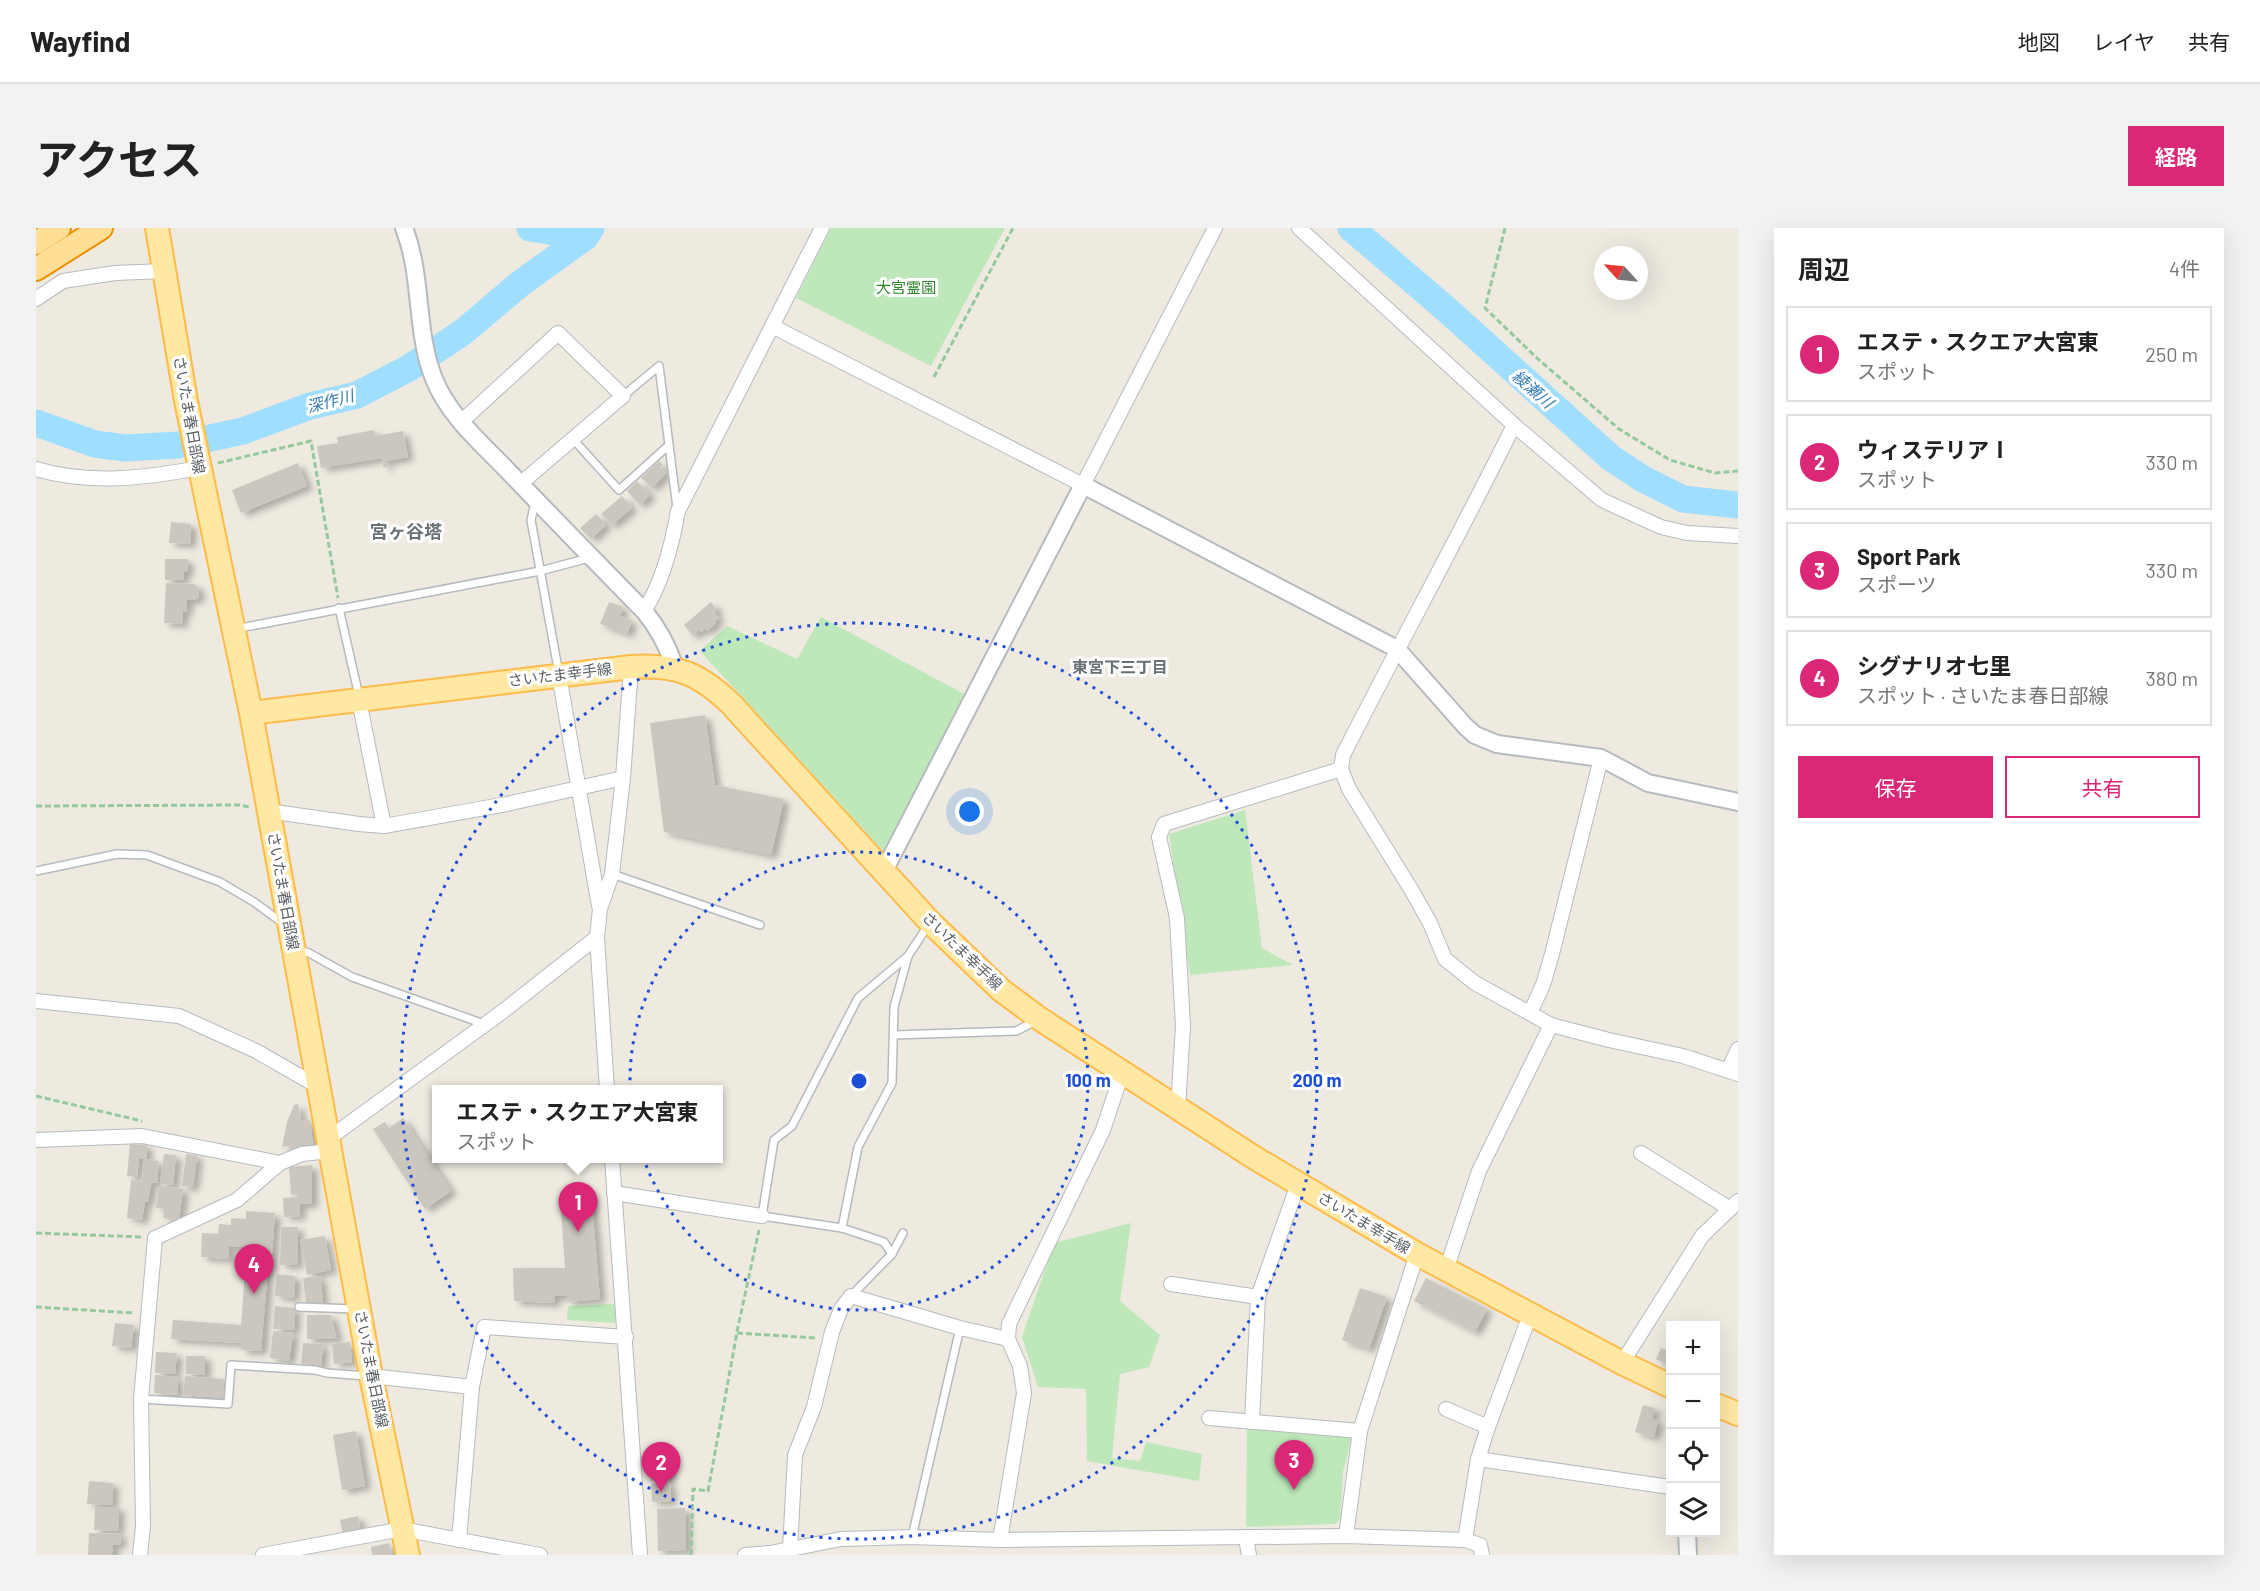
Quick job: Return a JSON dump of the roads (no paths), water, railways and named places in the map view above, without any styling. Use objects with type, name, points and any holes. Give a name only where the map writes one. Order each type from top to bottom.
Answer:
[{"type":"highway","points":[[36,243],[59,228]]},
{"type":"highway","points":[[36,269],[101,228]]},
{"type":"main road","name":"さいたま春日部線","points":[[157,228],[186,401],[251,713],[359,1310],[408,1555]]},
{"type":"main road","name":"さいたま幸手線","points":[[251,713],[631,667],[659,666],[689,673],[705,682],[731,704],[930,922],[1001,990],[1040,1019],[1298,1184],[1417,1254],[1622,1363],[1666,1384]]},
{"type":"main road","points":[[1720,1407],[1738,1414]]},
{"type":"street","points":[[404,228],[412,254],[429,362],[433,377],[449,407],[520,484],[644,611],[662,635],[675,668]]},
{"type":"street","points":[[644,611],[666,564],[674,538],[678,511],[822,228]]},
{"type":"street","points":[[884,871],[1215,228]]},
{"type":"street","points":[[1299,228],[1514,424],[1602,500],[1661,527],[1688,533],[1738,536]]},
{"type":"street","points":[[36,299],[63,281],[114,273],[164,271]]},
{"type":"street","points":[[772,326],[1397,649],[1475,735],[1497,744],[1601,758],[1648,783],[1738,802]]},
{"type":"street","points":[[461,422],[558,333],[623,396],[520,484]]},
{"type":"street","points":[[1514,424],[1456,541],[1343,755],[1341,769],[1349,789],[1430,923],[1445,959],[1475,983],[1551,1024],[1609,1040],[1683,1056],[1733,1073],[1738,1049]]},
{"type":"street","points":[[36,470],[54,475],[104,479],[142,476],[198,464]]},
{"type":"street","points":[[607,1085],[597,937],[600,909],[612,874],[631,667]]},
{"type":"street","points":[[559,675],[600,909]]},
{"type":"street","points":[[359,700],[384,826]]},
{"type":"street","points":[[1530,1013],[1543,984],[1552,954],[1601,758]]},
{"type":"street","points":[[1178,1108],[1183,1026],[1178,918],[1159,837],[1164,824],[1341,769]]},
{"type":"street","points":[[268,811],[384,826],[507,804],[622,778]]},
{"type":"street","points":[[140,1555],[143,1526],[141,1399],[155,1238],[237,1200],[280,1163],[329,1145],[597,937]]},
{"type":"street","points":[[36,1001],[179,1016],[256,1051],[312,1083],[317,1082]]},
{"type":"street","points":[[1446,1270],[1479,1171],[1551,1024]]},
{"type":"street","points":[[1000,1540],[1024,1393],[1020,1366],[1008,1339],[1009,1324],[1103,1130],[1122,1073]]},
{"type":"street","points":[[36,1140],[142,1136],[280,1163]]},
{"type":"street","points":[[1622,1363],[1702,1236],[1734,1205],[1641,1153]]},
{"type":"street","points":[[612,1163],[640,1555]]},
{"type":"street","points":[[1252,1422],[1258,1297],[1298,1184]]},
{"type":"street","points":[[614,1193],[762,1216]]},
{"type":"street","points":[[1346,1536],[1360,1431],[1417,1254]]},
{"type":"street","points":[[1171,1284],[1258,1297]]},
{"type":"street","points":[[790,1549],[795,1455],[814,1407],[841,1309],[851,1296],[960,1328],[1008,1339]]},
{"type":"street","points":[[1465,1540],[1478,1459],[1530,1315]]},
{"type":"street","points":[[459,1540],[472,1387],[484,1328],[626,1337]]},
{"type":"street","points":[[372,1376],[472,1387]]},
{"type":"street","points":[[1446,1409],[1488,1427]]},
{"type":"street","points":[[1209,1418],[1360,1431]]},
{"type":"street","points":[[1478,1459],[1666,1486]]},
{"type":"street","points":[[263,1555],[402,1529],[540,1555]]},
{"type":"street","points":[[745,1555],[770,1554],[841,1539],[912,1537],[1000,1540],[1346,1536],[1465,1540],[1480,1545],[1482,1555]]},
{"type":"street","points":[[1687,1537],[1688,1555]]},
{"type":"street","points":[[1246,1538],[1249,1555]]},
{"type":"lane","points":[[623,396],[659,366],[678,511]]},
{"type":"lane","points":[[572,438],[620,490],[669,445]]},
{"type":"lane","points":[[535,499],[531,520],[559,675]]},
{"type":"lane","points":[[234,629],[540,571],[592,558]]},
{"type":"lane","points":[[339,608],[359,700]]},
{"type":"lane","points":[[36,871],[117,854],[147,855],[220,882],[254,902],[288,927]]},
{"type":"lane","points":[[612,874],[760,925]]},
{"type":"lane","points":[[892,1254],[884,1242],[842,1228],[762,1216],[774,1140],[792,1126],[858,998],[908,956],[930,922]]},
{"type":"lane","points":[[293,950],[309,953],[352,977],[484,1024]]},
{"type":"lane","points":[[842,1228],[858,1147],[892,1083],[894,1007],[908,956]]},
{"type":"lane","points":[[894,1035],[1016,1031],[1040,1019]]},
{"type":"lane","points":[[851,1296],[892,1254],[903,1233]]},
{"type":"lane","points":[[299,1307],[359,1310]]},
{"type":"lane","points":[[912,1537],[960,1328]]},
{"type":"lane","points":[[141,1399],[228,1404],[231,1365],[372,1376]]},
{"type":"waterway","name":"綾瀬川","points":[[530,228],[585,237]]},
{"type":"waterway","name":"深作川","points":[[36,423],[95,444],[125,448],[178,445],[243,431],[310,406],[357,395],[409,368],[463,332],[521,283],[585,237],[591,228]]},
{"type":"waterway","name":"綾瀬川","points":[[1351,228],[1446,309],[1611,458],[1643,479],[1683,499],[1738,505]]},
{"type":"place","name":"エステ・スクエア大宮東","points":[[578,1232]]},
{"type":"place","name":"シグナリオ七里","points":[[254,1294]]},
{"type":"place","name":"Sport Park","points":[[1294,1490]]},
{"type":"place","name":"ウィステリアⅠ","points":[[661,1492]]},
{"type":"district","name":"宮ヶ谷塔","points":[[406,532]]},
{"type":"district","name":"東宮下三丁目","points":[[1120,667]]},
{"type":"park label","name":"大宮霊園","points":[[906,288]]}]
